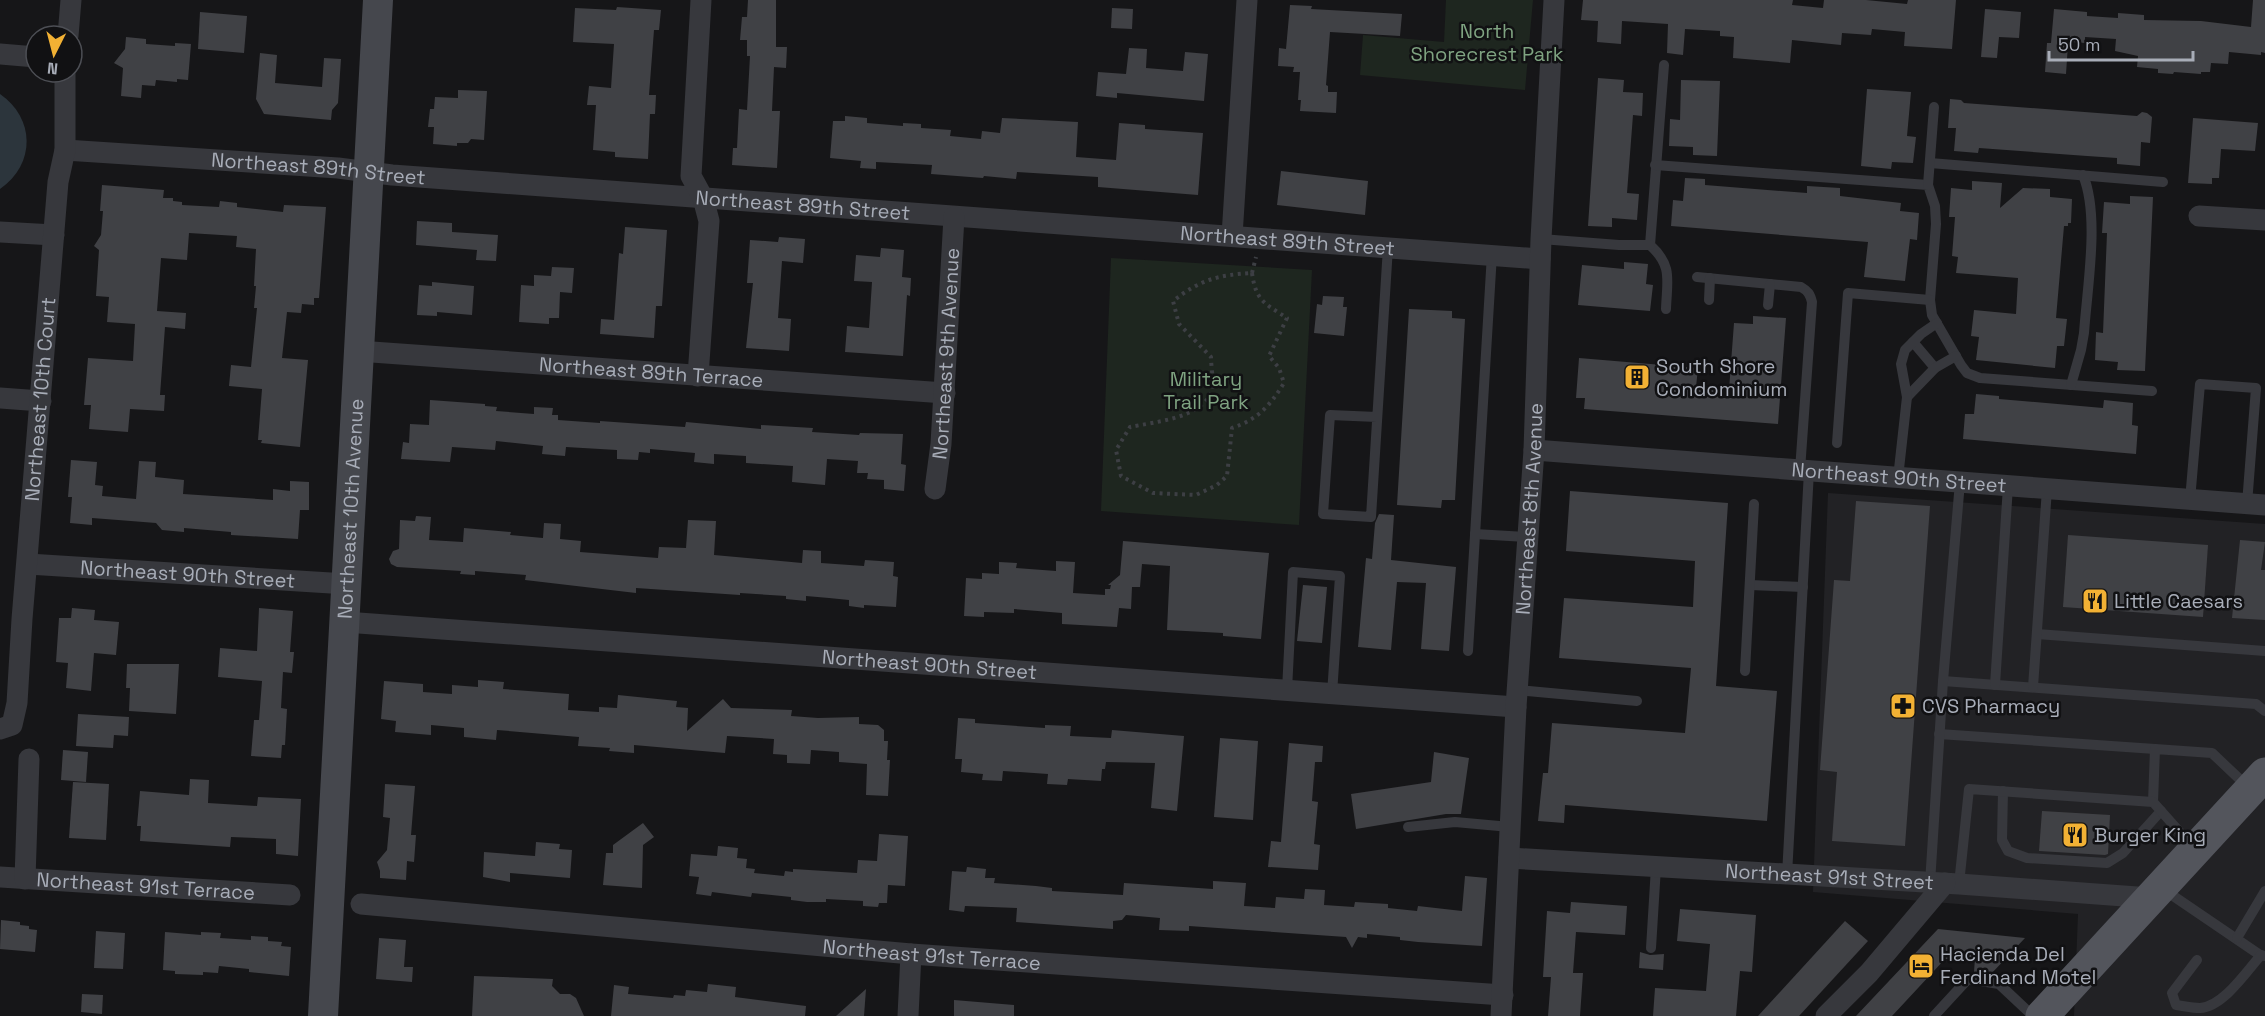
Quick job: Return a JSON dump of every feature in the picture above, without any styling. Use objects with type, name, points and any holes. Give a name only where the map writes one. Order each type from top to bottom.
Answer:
[{"type":"main road","points":[[2042,1016],[2258,782]]},
{"type":"street","points":[[69,24],[71,0]]},
{"type":"street","name":"Northeast 10th Avenue","points":[[323,1016],[378,0]]},
{"type":"street","points":[[698,376],[709,221],[703,198],[691,176],[701,0]]},
{"type":"street","points":[[1232,236],[1247,0]]},
{"type":"street","name":"Northeast 8th Avenue","points":[[1502,1016],[1516,699],[1533,450],[1554,0]]},
{"type":"street","points":[[0,54],[24,56]]},
{"type":"street","name":"Northeast 10th Court","points":[[6,727],[17,703],[58,182],[65,150],[65,84]]},
{"type":"street","name":"Northeast 89th Street","points":[[65,150],[338,168],[370,174],[954,218],[1492,254],[1541,249]]},
{"type":"street","points":[[2199,216],[2265,220]]},
{"type":"street","name":"Northeast 9th Avenue","points":[[934,489],[942,444],[954,218]]},
{"type":"street","points":[[0,232],[54,235]]},
{"type":"street","name":"Northeast 89th Terrace","points":[[358,351],[945,393]]},
{"type":"street","points":[[0,398],[41,401]]},
{"type":"street","name":"Northeast 90th Street","points":[[1533,450],[2256,505]]},
{"type":"street","name":"Northeast 90th Street","points":[[28,564],[347,584]]},
{"type":"street","name":"Northeast 90th Street","points":[[345,622],[1332,694],[1516,699]]},
{"type":"street","points":[[25,879],[29,759]]},
{"type":"street","name":"Northeast 91st Street","points":[[1509,858],[1945,884],[2155,893]]},
{"type":"street","name":"Northeast 91st Terrace","points":[[0,877],[290,895]]},
{"type":"street","points":[[1826,1016],[1869,973],[1945,884]]},
{"type":"street","name":"Northeast 91st Terrace","points":[[361,904],[911,954],[1503,995]]},
{"type":"street","points":[[908,1016],[911,954]]},
{"type":"lane","points":[[1650,245],[1664,65]]},
{"type":"lane","points":[[1934,107],[1928,185],[1935,206],[1936,224],[1930,300],[1932,315],[1967,373],[1980,378],[2152,391]]},
{"type":"lane","points":[[1930,163],[2163,182]]},
{"type":"lane","points":[[1655,165],[1928,185]]},
{"type":"lane","points":[[2071,385],[2084,333],[2092,222],[2091,201],[2082,175]]},
{"type":"lane","points":[[1541,249],[1650,245],[1661,255],[1666,265],[1666,309]]},
{"type":"lane","points":[[1377,417],[1330,415],[1323,514],[1371,517],[1388,247]]},
{"type":"lane","points":[[1468,651],[1492,254]]},
{"type":"lane","points":[[1697,277],[1801,287],[1808,291],[1812,302],[1803,587],[1787,875]]},
{"type":"lane","points":[[1709,300],[1710,278]]},
{"type":"lane","points":[[1768,305],[1770,284]]},
{"type":"lane","points":[[1837,443],[1848,293],[1930,300]]},
{"type":"lane","points":[[1898,478],[1907,397],[1901,364],[1905,350],[1937,323]]},
{"type":"lane","points":[[1913,342],[1935,368]]},
{"type":"lane","points":[[1907,397],[1935,368],[1956,356]]},
{"type":"lane","points":[[2190,500],[2200,384],[2256,388],[2256,505]]},
{"type":"lane","points":[[1945,884],[1940,734],[1960,482]]},
{"type":"lane","points":[[1995,685],[2008,486]]},
{"type":"lane","points":[[2033,687],[2047,489]]},
{"type":"lane","points":[[1745,671],[1754,504]]},
{"type":"lane","points":[[1475,534],[1528,537]]},
{"type":"lane","points":[[1287,690],[1293,572],[1340,576],[1332,694]]},
{"type":"lane","points":[[1750,585],[1803,587]]},
{"type":"lane","points":[[2037,634],[2265,651]]},
{"type":"lane","points":[[1943,681],[2256,704],[2265,711]]},
{"type":"lane","points":[[1516,699],[1637,701]]},
{"type":"lane","points":[[1940,734],[2212,753],[2258,782]]},
{"type":"lane","points":[[2155,748],[2153,802],[2196,849]]},
{"type":"lane","points":[[1945,884],[1969,789],[2153,802]]},
{"type":"lane","points":[[2003,791],[2002,840],[2008,851],[2027,858],[2107,863],[2123,853],[2161,811]]},
{"type":"lane","points":[[1408,827],[1455,822],[1510,827]]},
{"type":"lane","points":[[1651,948],[1656,867]]},
{"type":"lane","points":[[2237,938],[2265,891]]},
{"type":"lane","points":[[2155,893],[2237,938],[2263,956],[2228,994],[2216,1003],[2202,1008],[2176,1005],[2172,993],[2197,960]]},
{"type":"lane","points":[[1934,1016],[1968,979],[1999,984],[2033,1016]]},
{"type":"path","points":[[1252,273],[1227,274],[1193,285],[1173,302],[1179,324],[1210,357],[1212,390],[1201,407],[1181,416],[1130,427],[1116,450],[1121,476],[1153,493],[1196,495],[1217,485],[1227,476],[1232,428],[1246,423],[1266,410],[1284,383],[1279,369],[1269,356],[1287,318],[1254,292],[1252,273],[1256,265],[1257,247]]},
{"type":"shaded area","points":[[0,94],[20,115],[27,141],[20,167],[12,179],[0,189]]},
{"type":"shaded area","points":[[1828,493],[2265,524],[2265,1016],[2074,1016],[2078,914],[1813,892]]},
{"type":"green space","name":"North Shorecrest Park","points":[[1446,0],[1533,0],[1525,90],[1360,75],[1363,35],[1444,42]]},
{"type":"green space","name":"Military Trail Park","points":[[1111,258],[1312,270],[1299,525],[1101,511]]},
{"type":"building","points":[[748,0],[776,0],[776,47],[787,47],[786,68],[774,67],[772,111],[780,111],[777,168],[732,165],[733,148],[737,148],[739,109],[747,110],[750,56],[747,56],[747,40],[740,40],[742,17],[747,17]]},
{"type":"building","points":[[1583,0],[1793,0],[1792,5],[1823,8],[1824,0],[1866,0],[1907,4],[1908,0],[1956,0],[1952,49],[1904,46],[1905,32],[1872,29],[1871,35],[1842,33],[1841,45],[1792,40],[1790,63],[1733,58],[1734,37],[1720,36],[1720,31],[1685,29],[1683,55],[1667,53],[1668,24],[1622,21],[1621,44],[1597,42],[1598,21],[1581,20]]},
{"type":"building","points":[[2253,0],[2265,0],[2265,53],[2261,52],[2261,55],[2229,52],[2228,64],[2211,63],[2210,72],[2201,72],[2201,74],[2158,73],[2158,69],[2137,67],[2138,56],[2115,51],[2116,39],[2085,37],[2085,43],[2068,44],[2066,74],[2045,72],[2047,43],[2051,43],[2054,9],[2087,12],[2087,16],[2118,18],[2118,13],[2144,15],[2144,20],[2201,21],[2251,27]]},
{"type":"building","points":[[1290,5],[1312,6],[1311,9],[1402,14],[1400,36],[1330,32],[1326,85],[1328,92],[1337,92],[1336,113],[1300,111],[1301,100],[1298,100],[1300,72],[1293,72],[1294,67],[1278,66],[1279,48],[1286,49]]},
{"type":"building","points":[[617,7],[661,10],[659,30],[654,30],[649,95],[656,95],[655,114],[650,114],[648,159],[615,157],[615,152],[593,150],[596,105],[587,105],[589,86],[611,88],[614,44],[573,42],[575,8],[616,10]]},
{"type":"building","points":[[1112,8],[1133,9],[1132,29],[1111,28]]},
{"type":"building","points":[[1985,9],[2021,12],[2019,38],[1999,37],[1997,58],[1981,57]]},
{"type":"building","points":[[200,12],[247,16],[244,53],[198,49]]},
{"type":"building","points":[[126,37],[146,39],[146,44],[175,46],[175,43],[191,44],[188,80],[177,79],[177,82],[156,80],[155,86],[142,85],[141,98],[121,96],[123,68],[114,63],[125,49]]},
{"type":"building","points":[[1129,48],[1147,49],[1146,68],[1183,71],[1185,52],[1208,54],[1204,101],[1117,93],[1117,98],[1096,96],[1098,72],[1126,74]]},
{"type":"building","points":[[260,53],[277,55],[275,83],[322,87],[324,58],[341,59],[338,103],[332,110],[331,120],[264,114],[256,99]]},
{"type":"building","points":[[1598,78],[1624,80],[1623,92],[1643,93],[1642,116],[1633,115],[1627,193],[1639,194],[1637,220],[1612,218],[1612,227],[1588,226]]},
{"type":"building","points":[[1681,80],[1720,81],[1717,156],[1693,155],[1693,147],[1669,146],[1670,119],[1680,120]]},
{"type":"building","points":[[1867,89],[1911,92],[1907,136],[1916,137],[1913,163],[1892,162],[1891,169],[1861,166]]},
{"type":"building","points":[[458,90],[487,91],[484,140],[471,139],[468,143],[457,143],[457,146],[433,144],[434,127],[428,127],[430,109],[434,109],[435,97],[458,98]]},
{"type":"building","points":[[1950,99],[1961,100],[1964,103],[2137,116],[2142,112],[2147,113],[2152,117],[2150,143],[2141,142],[2140,166],[2117,164],[2117,158],[1979,148],[1978,153],[1954,151],[1956,128],[1948,128]]},
{"type":"building","points":[[845,116],[867,118],[867,123],[903,126],[903,123],[921,124],[921,128],[951,130],[950,136],[981,139],[982,131],[1000,133],[1002,118],[1078,122],[1076,157],[1116,160],[1119,123],[1145,125],[1145,129],[1203,133],[1198,195],[1098,187],[1098,177],[1017,172],[1016,179],[984,176],[983,178],[931,174],[932,165],[876,162],[876,169],[860,168],[861,161],[830,158],[833,121],[845,121]]},
{"type":"building","points":[[2193,118],[2258,123],[2255,151],[2221,149],[2219,178],[2212,178],[2212,184],[2188,183]]},
{"type":"building","points":[[1281,171],[1368,181],[1365,215],[1277,205]]},
{"type":"building","points":[[1685,178],[1705,179],[1705,185],[1807,193],[1807,186],[1840,188],[1840,196],[1901,203],[1900,211],[1919,213],[1917,240],[1910,239],[1905,281],[1864,277],[1868,242],[1671,226],[1673,200],[1683,201]]},
{"type":"building","points":[[1972,181],[2002,183],[2000,208],[2023,188],[2050,189],[2050,197],[2072,199],[2071,223],[2064,226],[2056,318],[2067,319],[2064,346],[2057,346],[2055,368],[1976,360],[1979,337],[1971,336],[1974,310],[2016,314],[2018,278],[1956,273],[1958,257],[1952,256],[1955,217],[1949,217],[1951,188],[1972,190]]},
{"type":"building","points":[[102,185],[164,190],[163,198],[173,198],[173,201],[182,202],[182,205],[219,207],[220,201],[237,203],[237,207],[283,212],[284,205],[326,207],[319,298],[314,298],[314,305],[302,304],[301,313],[287,312],[282,358],[308,360],[300,447],[261,443],[262,440],[258,440],[262,389],[229,386],[231,365],[251,367],[257,308],[254,308],[256,249],[236,247],[237,236],[189,233],[187,260],[161,258],[157,311],[186,313],[185,329],[165,327],[160,395],[165,395],[164,411],[130,409],[128,432],[89,429],[91,405],[84,405],[88,358],[133,361],[135,324],[107,322],[109,297],[96,296],[99,250],[94,246],[101,235]]},
{"type":"building","points":[[2130,196],[2153,197],[2145,371],[2117,370],[2118,362],[2095,360],[2096,332],[2103,333],[2107,233],[2102,233],[2104,202],[2130,204]]},
{"type":"building","points":[[417,221],[452,223],[452,232],[498,235],[496,261],[476,260],[477,250],[416,245]]},
{"type":"building","points":[[625,227],[667,230],[662,306],[656,306],[654,338],[600,334],[601,319],[614,320],[619,253],[623,254]]},
{"type":"building","points":[[779,237],[805,239],[803,263],[782,261],[778,318],[791,319],[789,351],[746,348],[753,283],[747,283],[750,240],[778,242]]},
{"type":"building","points":[[881,248],[904,250],[902,277],[911,278],[910,296],[907,295],[903,356],[845,352],[847,326],[869,328],[872,282],[854,281],[856,255],[880,257]]},
{"type":"building","points":[[1624,262],[1648,264],[1646,284],[1653,285],[1650,311],[1578,305],[1582,265],[1624,269]]},
{"type":"building","points":[[552,267],[574,268],[572,293],[560,292],[559,318],[549,318],[549,324],[519,322],[521,285],[534,286],[534,275],[551,276]]},
{"type":"building","points":[[432,282],[474,286],[472,315],[437,312],[437,316],[417,315],[419,285],[432,286]]},
{"type":"building","points":[[1323,296],[1344,297],[1343,307],[1347,307],[1344,336],[1314,333],[1317,304],[1322,305]]},
{"type":"building","points":[[1409,309],[1452,311],[1452,318],[1465,319],[1455,500],[1442,500],[1441,508],[1397,505]]},
{"type":"building","name":"South Shore Condominium","points":[[1753,316],[1786,318],[1778,424],[1584,409],[1585,398],[1576,398],[1579,358],[1698,368],[1696,387],[1729,390],[1734,323],[1753,324]]},
{"type":"building","points":[[1976,394],[1999,396],[1999,399],[2103,408],[2104,400],[2133,403],[2132,425],[2138,426],[2136,454],[1963,439],[1965,414],[1974,414]]},
{"type":"building","points":[[430,400],[485,404],[485,406],[497,407],[496,411],[534,414],[534,407],[553,408],[552,415],[558,415],[558,420],[685,427],[686,422],[761,429],[761,425],[813,428],[812,432],[859,435],[860,433],[903,434],[901,464],[906,465],[904,491],[884,489],[884,480],[867,479],[868,473],[857,473],[858,461],[827,459],[825,485],[792,482],[793,466],[746,463],[746,456],[714,454],[714,464],[694,462],[695,453],[650,449],[650,453],[639,452],[638,460],[617,459],[617,450],[566,447],[565,456],[542,454],[543,446],[496,441],[495,450],[452,447],[450,462],[401,459],[403,442],[409,443],[410,424],[429,425]]},
{"type":"building","points":[[71,460],[97,462],[95,485],[103,486],[102,496],[136,499],[139,461],[156,462],[155,477],[184,480],[183,494],[273,500],[273,489],[290,491],[290,481],[309,482],[309,510],[300,510],[298,539],[231,535],[231,532],[184,528],[184,532],[162,530],[156,523],[92,518],[92,525],[70,523],[72,497],[68,497]]},
{"type":"building","points":[[1570,491],[1728,503],[1716,686],[1777,691],[1767,821],[1565,805],[1564,823],[1538,821],[1543,773],[1548,773],[1552,723],[1685,733],[1691,668],[1559,658],[1564,598],[1693,607],[1695,561],[1566,551]]},
{"type":"building","points":[[1856,501],[1930,506],[1905,846],[1832,841],[1837,772],[1820,770],[1834,580],[1850,581]]},
{"type":"building","points":[[1379,514],[1394,515],[1391,560],[1456,567],[1449,651],[1421,649],[1426,583],[1397,582],[1391,650],[1358,647],[1366,558],[1372,559],[1375,523]]},
{"type":"building","points":[[416,516],[431,517],[429,540],[463,542],[464,528],[511,532],[510,535],[543,538],[544,523],[561,524],[560,539],[581,541],[580,552],[658,558],[659,547],[686,548],[688,520],[716,521],[714,555],[802,563],[803,550],[821,551],[821,563],[864,566],[865,560],[894,562],[893,576],[898,577],[896,607],[864,605],[864,608],[849,606],[849,600],[806,596],[806,601],[786,599],[786,596],[636,588],[636,593],[525,580],[526,575],[475,571],[475,575],[460,574],[461,571],[397,567],[391,564],[389,559],[393,551],[399,549],[400,520],[415,521]]},
{"type":"building","points":[[2068,535],[2208,545],[2203,617],[2063,607]]},
{"type":"building","points":[[2240,540],[2265,542],[2261,570],[2265,570],[2265,620],[2232,618]]},
{"type":"building","points":[[1123,541],[1269,553],[1261,639],[1223,636],[1223,633],[1167,630],[1170,566],[1142,564],[1140,587],[1132,587],[1131,609],[1119,608],[1117,627],[1062,624],[1062,613],[1014,609],[1014,613],[984,612],[984,617],[964,616],[966,578],[982,579],[982,573],[999,574],[999,562],[1017,563],[1016,568],[1056,571],[1056,561],[1075,562],[1073,593],[1105,595],[1105,589],[1110,589],[1111,585],[1108,585],[1120,575]]},
{"type":"building","points":[[1303,585],[1327,587],[1322,643],[1297,641]]},
{"type":"building","points":[[72,608],[95,610],[94,620],[119,622],[116,655],[94,653],[91,691],[66,688],[68,663],[56,662],[59,618],[71,618]]},
{"type":"building","points":[[259,608],[293,611],[290,652],[294,652],[292,673],[283,672],[281,708],[287,709],[285,745],[282,745],[281,758],[251,756],[254,720],[259,720],[262,681],[218,677],[220,648],[257,651]]},
{"type":"building","points":[[127,664],[179,664],[176,714],[129,711],[130,688],[126,688]]},
{"type":"building","points":[[478,680],[504,682],[503,689],[569,694],[568,710],[599,712],[599,707],[617,708],[618,695],[677,701],[676,707],[688,708],[687,731],[723,699],[731,708],[792,710],[791,716],[859,717],[859,724],[878,725],[884,730],[884,741],[888,741],[887,760],[890,760],[888,796],[866,795],[867,764],[839,762],[839,752],[811,750],[810,764],[787,763],[787,755],[773,754],[774,739],[727,736],[725,753],[634,745],[634,753],[609,751],[610,748],[578,746],[579,737],[497,730],[496,740],[464,737],[464,728],[431,725],[431,735],[395,732],[396,721],[381,719],[384,681],[423,684],[423,692],[452,694],[452,685],[478,687]]},
{"type":"building","points":[[78,714],[129,717],[128,736],[114,735],[113,748],[76,746]]},
{"type":"building","points":[[958,718],[975,719],[975,723],[1045,728],[1045,725],[1071,726],[1070,736],[1111,738],[1112,730],[1184,736],[1177,811],[1151,808],[1155,763],[1106,762],[1105,769],[1102,769],[1101,781],[1068,779],[1067,785],[1047,784],[1048,774],[1003,771],[1002,781],[982,780],[983,774],[961,772],[962,759],[955,759]]},
{"type":"building","points":[[1220,738],[1258,741],[1253,820],[1214,817]]},
{"type":"building","points":[[1289,743],[1323,746],[1322,762],[1315,762],[1312,801],[1318,802],[1314,844],[1320,845],[1318,870],[1268,867],[1271,841],[1281,842]]},
{"type":"building","points":[[63,750],[88,752],[86,782],[61,780]]},
{"type":"building","points":[[1434,752],[1469,758],[1461,814],[1446,814],[1356,829],[1351,794],[1431,782]]},
{"type":"building","points":[[190,779],[209,780],[208,803],[257,806],[258,797],[301,799],[298,856],[276,854],[276,839],[231,837],[230,847],[140,841],[141,826],[137,826],[140,791],[189,795]]},
{"type":"building","points":[[73,782],[109,784],[106,840],[69,838]]},
{"type":"building","points":[[385,784],[415,786],[411,835],[416,835],[414,862],[407,861],[406,880],[380,878],[377,862],[387,850],[390,818],[383,817]]},
{"type":"building","name":"Burger King","points":[[2042,811],[2110,815],[2108,854],[2039,851]]},
{"type":"building","points":[[643,823],[654,837],[643,845],[642,888],[603,885],[606,853],[613,853],[613,845]]},
{"type":"building","points":[[879,834],[908,836],[905,886],[888,885],[887,903],[879,903],[878,907],[863,906],[863,901],[826,899],[826,902],[807,902],[791,900],[791,897],[752,893],[751,897],[712,892],[711,896],[696,894],[699,877],[689,876],[691,854],[717,856],[718,846],[738,848],[737,858],[747,859],[746,868],[755,869],[754,873],[784,876],[785,871],[793,872],[793,869],[857,873],[858,860],[877,861]]},
{"type":"building","points":[[536,842],[560,844],[559,849],[572,850],[570,878],[510,873],[510,882],[483,877],[484,852],[535,856]]},
{"type":"building","points":[[967,867],[986,869],[985,878],[995,878],[994,883],[1052,888],[1052,891],[1123,895],[1124,883],[1213,889],[1213,881],[1246,883],[1244,906],[1275,908],[1276,897],[1304,899],[1305,889],[1325,890],[1324,905],[1354,907],[1355,902],[1388,904],[1388,908],[1417,911],[1418,906],[1462,911],[1465,876],[1487,878],[1482,946],[1418,942],[1400,940],[1400,937],[1367,934],[1367,938],[1358,937],[1352,948],[1346,937],[1189,926],[1189,931],[1159,930],[1160,918],[1126,915],[1122,920],[1113,921],[1113,929],[1016,922],[1017,908],[965,906],[964,912],[949,910],[952,871],[966,872]]},
{"type":"building","points":[[1571,902],[1627,906],[1625,935],[1576,932],[1573,973],[1583,973],[1580,1016],[1548,1016],[1551,977],[1543,977],[1547,911],[1570,913]]},
{"type":"building","points":[[1680,909],[1756,915],[1752,972],[1740,971],[1736,1016],[1653,1016],[1655,988],[1706,991],[1710,944],[1677,941]]},
{"type":"building","points":[[1,920],[20,922],[20,925],[37,930],[35,952],[0,949]]},
{"type":"building","points":[[1845,921],[1868,941],[1799,1016],[1758,1016]]},
{"type":"building","name":"Hacienda Del Ferdinand Motel","points":[[1938,929],[2025,938],[1991,974],[1974,972],[1975,958],[1945,959],[1892,1016],[1856,1016]]},
{"type":"building","points":[[96,931],[125,933],[123,969],[94,968]]},
{"type":"building","points":[[165,932],[201,935],[201,932],[221,933],[220,938],[251,940],[251,936],[268,937],[268,941],[282,942],[281,946],[291,947],[289,976],[219,966],[218,973],[203,972],[203,975],[175,974],[175,971],[163,970]]},
{"type":"building","points":[[379,938],[406,940],[404,967],[413,967],[412,982],[376,979]]},
{"type":"building","points":[[1640,952],[1650,955],[1664,954],[1663,970],[1639,968]]},
{"type":"building","points":[[474,976],[553,979],[552,986],[560,994],[570,994],[576,998],[584,1016],[472,1016]]},
{"type":"building","points":[[708,984],[736,987],[735,997],[806,1006],[805,1016],[611,1016],[614,985],[629,987],[628,994],[673,998],[674,995],[685,996],[686,990],[707,992]]},
{"type":"building","points":[[866,989],[864,1016],[836,1016]]},
{"type":"building","points":[[82,994],[103,995],[102,1014],[81,1012]]},
{"type":"building","points":[[954,1000],[1014,1005],[1014,1016],[954,1016]]},
{"type":"place","name":"South Shore Condominium","points":[[1637,377]]},
{"type":"place","name":"Little Caesars","points":[[2095,601]]},
{"type":"place","name":"CVS Pharmacy","points":[[1903,706]]},
{"type":"place","name":"Burger King","points":[[2075,835]]},
{"type":"place","name":"Hacienda Del Ferdinand Motel","points":[[1921,966]]}]
